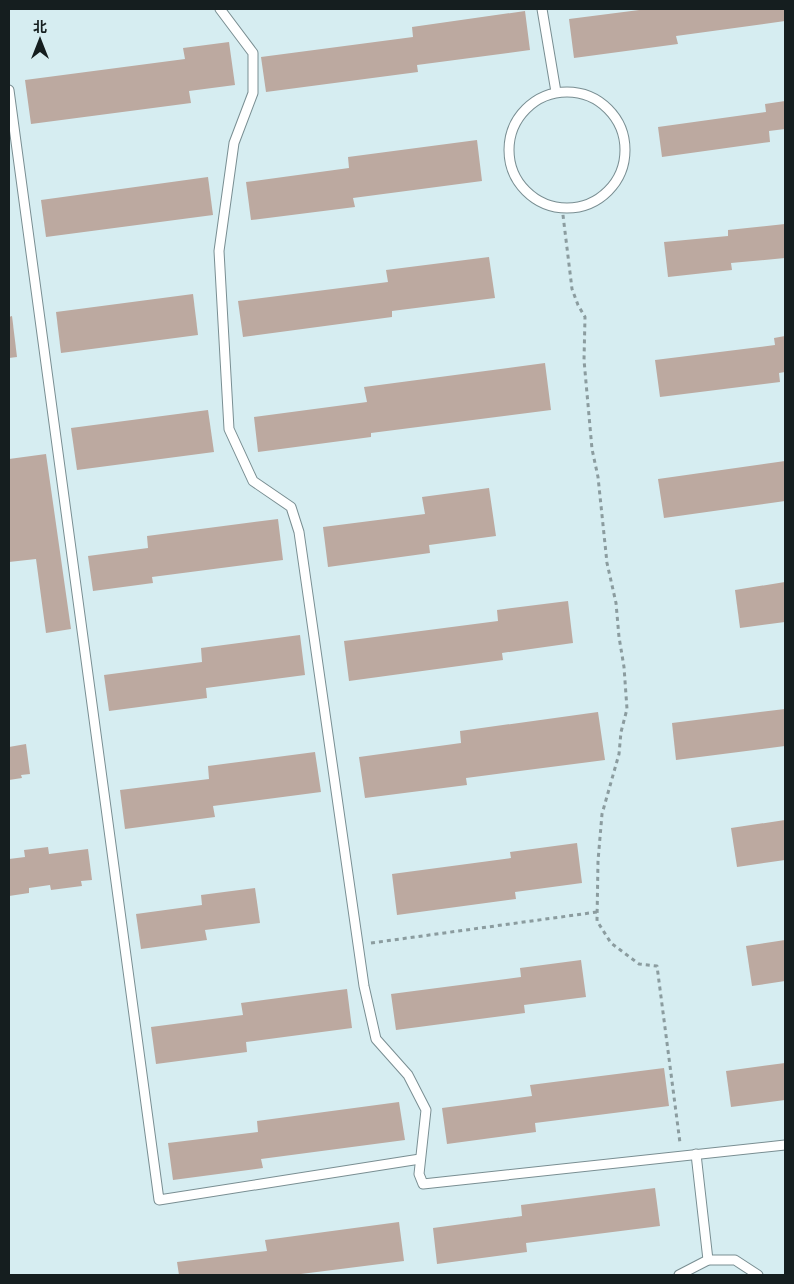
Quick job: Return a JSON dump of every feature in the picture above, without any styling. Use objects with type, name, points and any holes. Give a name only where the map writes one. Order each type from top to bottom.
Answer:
[{"type":"lane","points":[[220,9],[253,53],[253,93],[234,143],[219,251],[229,429],[253,481],[291,507],[299,532],[364,986],[376,1039],[408,1075],[426,1110],[419,1174],[423,1184],[785,1144]]},
{"type":"lane","points":[[542,9],[556,92]]},
{"type":"lane","points":[[9,90],[159,1200],[420,1159]]},
{"type":"lane","points":[[556,92],[577,92],[596,99],[612,112],[623,134],[625,158],[617,180],[600,198],[578,207],[554,207],[532,197],[516,179],[509,156],[511,132],[521,114],[536,100],[556,92]]},
{"type":"lane","points":[[696,1154],[708,1260]]},
{"type":"lane","points":[[679,1275],[708,1260],[735,1260],[758,1275]]},
{"type":"path","points":[[562,207],[572,288],[585,318],[584,360],[591,440],[602,504],[607,564],[616,603],[627,708],[621,732],[619,754],[602,814],[598,861],[597,921],[611,943],[639,964],[657,966],[682,1156]]},
{"type":"path","points":[[358,944],[597,912]]},
{"type":"building","points":[[647,9],[785,9],[785,21],[676,36],[678,44],[574,58],[569,19]]},
{"type":"building","points":[[525,11],[530,50],[417,65],[418,72],[266,92],[261,57],[413,37],[412,27]]},
{"type":"building","points":[[229,42],[235,85],[189,91],[191,103],[31,124],[25,80],[185,59],[183,48]]},
{"type":"building","points":[[785,101],[785,129],[769,131],[770,142],[662,157],[658,127],[766,112],[765,104]]},
{"type":"building","points":[[477,140],[482,181],[353,198],[355,207],[251,220],[246,182],[349,168],[348,157]]},
{"type":"building","points":[[208,177],[213,215],[46,237],[41,200]]},
{"type":"building","points":[[785,224],[785,258],[731,263],[732,270],[668,277],[664,242],[728,236],[728,230]]},
{"type":"building","points":[[489,257],[495,298],[392,311],[392,317],[243,337],[238,301],[388,282],[386,270]]},
{"type":"building","points":[[193,294],[198,335],[61,353],[56,312]]},
{"type":"building","points":[[12,316],[17,357],[9,358],[9,317]]},
{"type":"building","points":[[785,336],[785,372],[779,373],[780,382],[660,397],[655,360],[775,345],[774,338]]},
{"type":"building","points":[[545,363],[551,410],[371,433],[371,437],[258,452],[254,417],[367,402],[364,387]]},
{"type":"building","points":[[208,410],[214,452],[77,470],[71,428]]},
{"type":"building","points":[[46,454],[71,629],[46,633],[36,559],[9,562],[9,459]]},
{"type":"building","points":[[785,461],[785,501],[664,518],[658,479]]},
{"type":"building","points":[[489,488],[496,536],[429,545],[430,553],[328,567],[323,527],[425,514],[422,497]]},
{"type":"building","points":[[278,519],[283,560],[152,577],[153,583],[93,591],[88,556],[148,548],[147,536]]},
{"type":"building","points":[[785,582],[785,622],[740,628],[735,590]]},
{"type":"building","points":[[568,601],[573,643],[502,653],[503,660],[349,681],[344,641],[498,621],[497,610]]},
{"type":"building","points":[[300,635],[305,675],[206,688],[207,698],[109,711],[104,675],[202,662],[201,648]]},
{"type":"building","points":[[785,709],[785,746],[676,760],[672,723]]},
{"type":"building","points":[[598,712],[605,760],[466,778],[467,785],[365,798],[359,757],[461,743],[460,731]]},
{"type":"building","points":[[26,744],[30,774],[21,775],[22,778],[9,780],[9,747]]},
{"type":"building","points":[[315,752],[321,792],[213,806],[215,817],[125,829],[120,790],[209,779],[208,766]]},
{"type":"building","points":[[785,820],[785,860],[737,867],[731,828]]},
{"type":"building","points":[[577,843],[582,883],[515,892],[516,899],[397,915],[392,874],[511,858],[510,852]]},
{"type":"building","points":[[48,847],[49,854],[88,849],[92,880],[81,881],[82,886],[51,890],[50,885],[29,888],[29,893],[9,896],[9,859],[25,857],[24,850]]},
{"type":"building","points":[[255,888],[260,923],[205,930],[207,940],[141,949],[136,914],[202,905],[201,895]]},
{"type":"building","points":[[785,940],[785,981],[752,986],[746,946]]},
{"type":"building","points":[[581,960],[586,997],[524,1005],[525,1013],[396,1030],[391,994],[521,977],[520,968]]},
{"type":"building","points":[[347,989],[352,1028],[246,1042],[247,1052],[156,1064],[151,1027],[243,1015],[241,1003]]},
{"type":"building","points":[[785,1063],[785,1100],[731,1107],[726,1071]]},
{"type":"building","points":[[664,1068],[669,1106],[535,1123],[536,1132],[447,1144],[442,1108],[532,1096],[530,1085]]},
{"type":"building","points":[[399,1102],[405,1140],[261,1159],[263,1168],[173,1180],[168,1143],[258,1132],[257,1121]]},
{"type":"building","points":[[655,1188],[660,1226],[526,1243],[527,1252],[437,1264],[433,1228],[522,1216],[521,1205]]},
{"type":"building","points":[[399,1222],[404,1261],[293,1275],[179,1275],[177,1262],[267,1251],[265,1240]]}]
